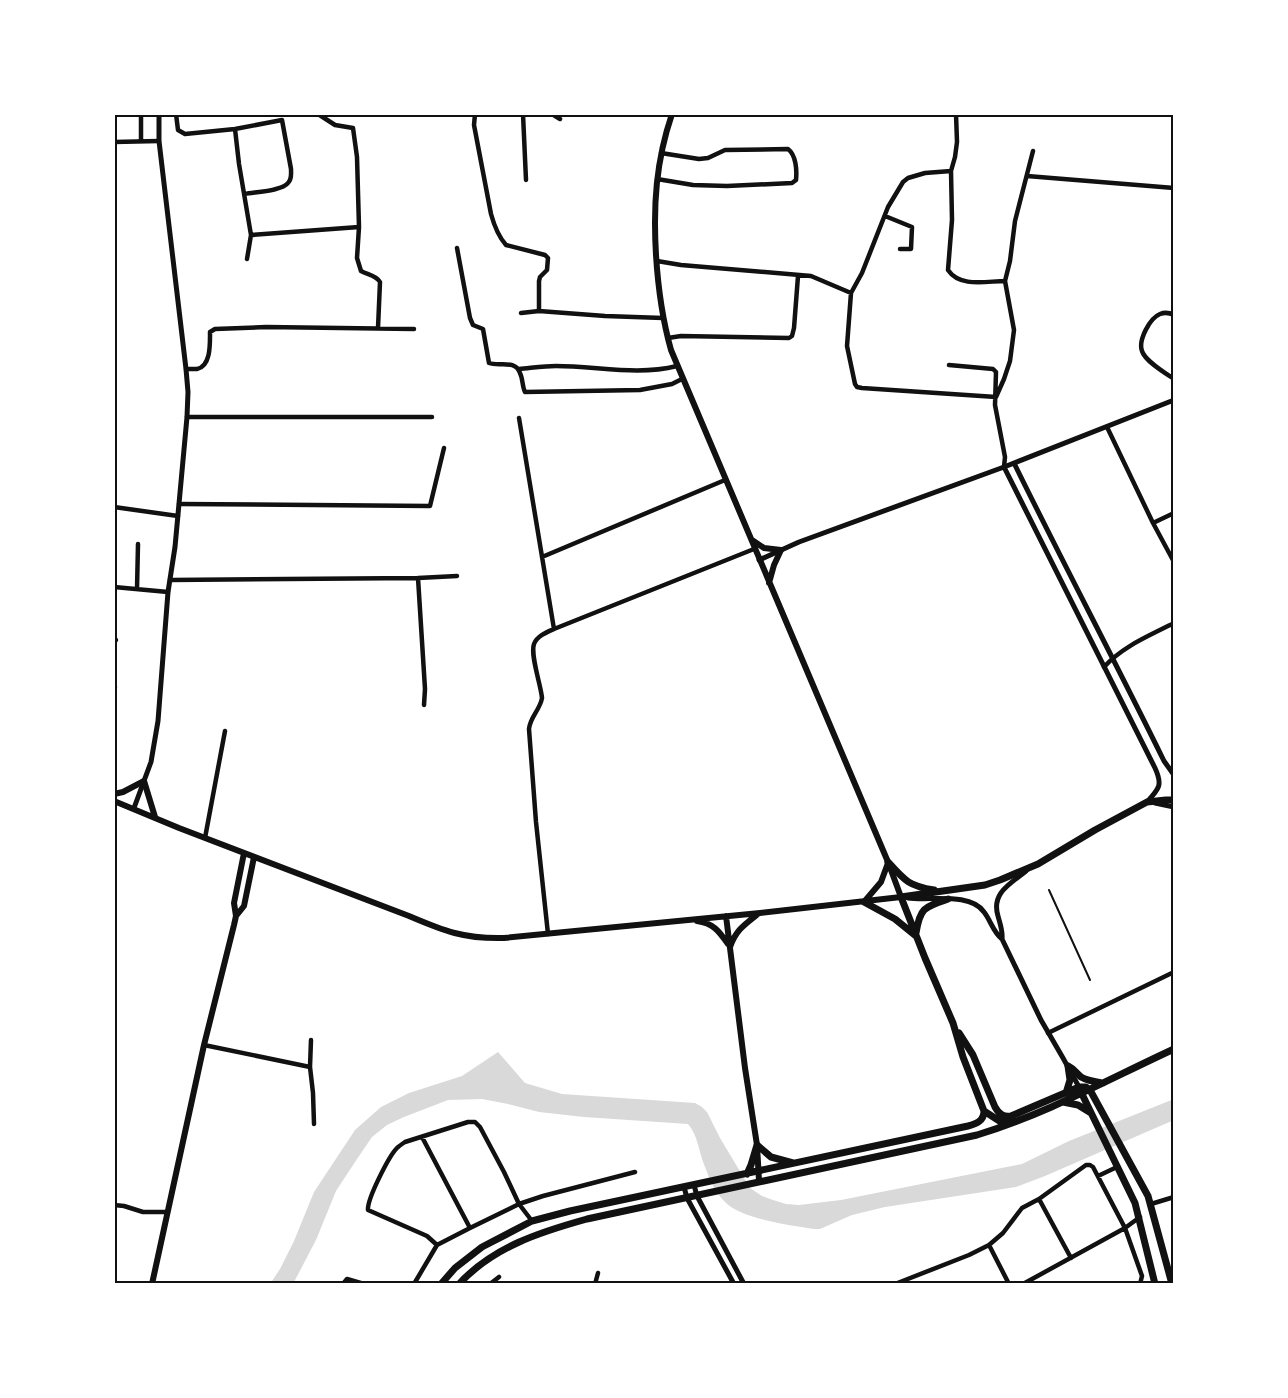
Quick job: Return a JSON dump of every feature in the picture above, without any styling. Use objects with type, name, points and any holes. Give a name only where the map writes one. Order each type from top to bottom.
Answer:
[{"type":"main road","points":[[672,114],[661,153],[655,213],[663,318],[677,366],[888,862],[953,1023],[984,1112],[994,1119],[1010,1124]]},
{"type":"main road","points":[[749,537],[764,548],[781,550],[769,583]]},
{"type":"main road","points":[[114,794],[144,781],[155,818]]},
{"type":"main road","points":[[114,801],[440,929],[485,939],[864,902],[985,885],[1029,869],[1147,802],[1174,800]]},
{"type":"main road","points":[[152,1284],[204,1045],[236,916],[234,903],[244,853]]},
{"type":"main road","points":[[236,916],[244,906],[254,857]]},
{"type":"main road","points":[[888,862],[899,875],[916,887],[940,891]]},
{"type":"main road","points":[[864,902],[881,882],[888,862]]},
{"type":"main road","points":[[916,936],[918,917],[924,909],[948,899]]},
{"type":"main road","points":[[864,902],[895,919],[916,936]]},
{"type":"main road","points":[[730,947],[734,936],[759,913]]},
{"type":"main road","points":[[726,916],[757,1145],[759,1172],[756,1182]]},
{"type":"main road","points":[[688,920],[702,921],[716,928],[730,947]]},
{"type":"main road","points":[[953,1023],[973,1056],[1000,1115],[1011,1116],[1066,1093],[1090,1090],[1174,1048]]},
{"type":"main road","points":[[1066,1093],[1070,1080],[1068,1066]]},
{"type":"main road","points":[[1068,1066],[1086,1079],[1103,1083]]},
{"type":"main road","points":[[459,1284],[490,1257],[512,1245],[587,1219],[943,1143],[989,1131],[1060,1102],[1081,1090]]},
{"type":"main road","points":[[1081,1090],[1135,1203],[1155,1284]]},
{"type":"main road","points":[[1090,1090],[1151,1204],[1172,1284]]},
{"type":"main road","points":[[1060,1102],[1078,1105],[1094,1118]]},
{"type":"main road","points":[[989,1131],[994,1119],[995,1107]]},
{"type":"main road","points":[[441,1284],[455,1268],[482,1246],[532,1221],[968,1126],[980,1121],[984,1112]]},
{"type":"main road","points":[[940,1132],[943,1143]]},
{"type":"main road","points":[[757,1145],[771,1157],[795,1164]]},
{"type":"main road","points":[[747,1174],[757,1145]]},
{"type":"street","points":[[141,114],[141,141]]},
{"type":"street","points":[[134,808],[151,762],[158,721],[188,392],[159,141],[159,114]]},
{"type":"street","points":[[176,114],[178,130],[185,134],[235,129],[282,117],[291,169],[289,182],[282,187],[245,194]]},
{"type":"street","points":[[318,114],[335,125],[353,128],[357,157],[359,227],[357,258],[364,273],[376,277],[380,282],[378,328]]},
{"type":"street","points":[[475,114],[474,125],[495,227],[506,245],[545,255],[548,258],[547,270],[539,281],[539,311]]},
{"type":"street","points":[[523,114],[526,180]]},
{"type":"street","points":[[552,114],[560,119]]},
{"type":"street","points":[[956,114],[957,142],[951,171],[952,220],[948,270],[963,281],[1005,281]]},
{"type":"street","points":[[235,129],[251,235],[247,259]]},
{"type":"street","points":[[114,142],[159,141]]},
{"type":"street","points":[[657,179],[693,185],[727,186],[792,183],[796,180],[794,157],[788,149],[725,150],[708,158],[699,159],[661,153]]},
{"type":"street","points":[[996,397],[1010,361],[1014,330],[1005,281],[1033,150]]},
{"type":"street","points":[[951,171],[925,173],[906,179],[900,185],[851,293],[847,346],[857,387],[996,397]]},
{"type":"street","points":[[1027,176],[1174,188]]},
{"type":"street","points":[[885,216],[912,227],[911,249],[900,249]]},
{"type":"street","points":[[251,235],[359,227]]},
{"type":"street","points":[[457,248],[470,318],[473,325],[484,330],[489,363],[493,365],[512,364],[519,369],[557,366],[630,371],[660,370],[677,366]]},
{"type":"street","points":[[657,261],[811,276],[851,293]]},
{"type":"street","points":[[668,338],[681,336],[789,338],[794,328],[798,276]]},
{"type":"street","points":[[521,313],[539,311],[663,318]]},
{"type":"street","points":[[1174,315],[1160,313],[1146,328],[1141,348],[1144,356],[1174,379]]},
{"type":"street","points":[[186,369],[199,369],[205,364],[210,332],[215,329],[266,327],[414,329]]},
{"type":"street","points":[[950,365],[993,369],[996,374],[995,405],[1005,457],[1004,467],[1158,775],[1157,792],[1147,802]]},
{"type":"street","points":[[519,369],[523,389],[528,393],[640,390],[672,384],[682,379]]},
{"type":"street","points":[[759,560],[1174,400]]},
{"type":"street","points":[[187,417],[432,417]]},
{"type":"street","points":[[519,417],[554,629]]},
{"type":"street","points":[[1107,427],[1174,562]]},
{"type":"street","points":[[179,504],[430,506],[444,448]]},
{"type":"street","points":[[1005,457],[1014,463],[1164,761],[1174,775]]},
{"type":"street","points":[[542,557],[725,480]]},
{"type":"street","points":[[114,507],[178,516]]},
{"type":"street","points":[[1153,523],[1174,513]]},
{"type":"street","points":[[137,589],[138,544]]},
{"type":"street","points":[[548,934],[528,729],[529,723],[541,705],[542,698],[533,654],[534,644],[554,629],[754,549]]},
{"type":"street","points":[[170,580],[457,576]]},
{"type":"street","points":[[418,578],[424,705]]},
{"type":"street","points":[[114,587],[168,592]]},
{"type":"street","points":[[1104,667],[1113,657],[1135,642],[1174,623]]},
{"type":"street","points":[[205,838],[225,731]]},
{"type":"street","points":[[1147,802],[1174,807]]},
{"type":"street","points":[[1002,939],[996,902],[999,895],[1029,869]]},
{"type":"street","points":[[901,897],[963,900],[983,910],[997,935],[1002,939],[1041,1020],[1081,1090]]},
{"type":"street","points":[[1048,1033],[1174,972]]},
{"type":"street","points":[[311,1040],[310,1067],[314,1124]]},
{"type":"street","points":[[204,1045],[310,1067]]},
{"type":"street","points":[[437,1245],[427,1236],[368,1209],[368,1203],[396,1148],[405,1142],[468,1122],[475,1122],[480,1127],[519,1204],[532,1221]]},
{"type":"street","points":[[422,1137],[470,1228]]},
{"type":"street","points":[[895,1284],[969,1256],[989,1245],[1003,1233],[1022,1208],[1039,1199],[1086,1165],[1090,1165],[1125,1228],[1142,1276],[1140,1284]]},
{"type":"street","points":[[1098,1176],[1117,1167]]},
{"type":"street","points":[[414,1284],[437,1245],[470,1228],[519,1204],[635,1172]]},
{"type":"street","points":[[694,1185],[697,1196],[744,1284]]},
{"type":"street","points":[[684,1187],[687,1198],[734,1284]]},
{"type":"street","points":[[1151,1204],[1174,1197]]},
{"type":"street","points":[[1039,1199],[1071,1258]]},
{"type":"street","points":[[116,1207],[143,1212],[167,1212]]},
{"type":"street","points":[[1023,1284],[1125,1228],[1140,1217]]},
{"type":"street","points":[[989,1245],[1010,1284]]},
{"type":"street","points":[[595,1284],[598,1273]]},
{"type":"street","points":[[490,1284],[499,1277]]},
{"type":"street","points":[[343,1284],[347,1279],[364,1284]]},
{"type":"lane","points":[[1049,890],[1090,980]]},
{"type":"shaded area","points":[[498,1052],[525,1083],[562,1094],[695,1103],[707,1112],[750,1188],[762,1196],[786,1204],[799,1205],[841,1200],[1022,1164],[1069,1141],[1174,1099],[1174,1120],[1016,1187],[885,1207],[852,1215],[820,1229],[814,1229],[755,1217],[734,1209],[726,1203],[711,1181],[696,1139],[688,1124],[539,1112],[482,1099],[448,1100],[387,1125],[372,1137],[336,1191],[316,1240],[293,1284],[270,1284],[294,1241],[314,1192],[355,1130],[381,1107],[409,1093],[462,1076]]}]
